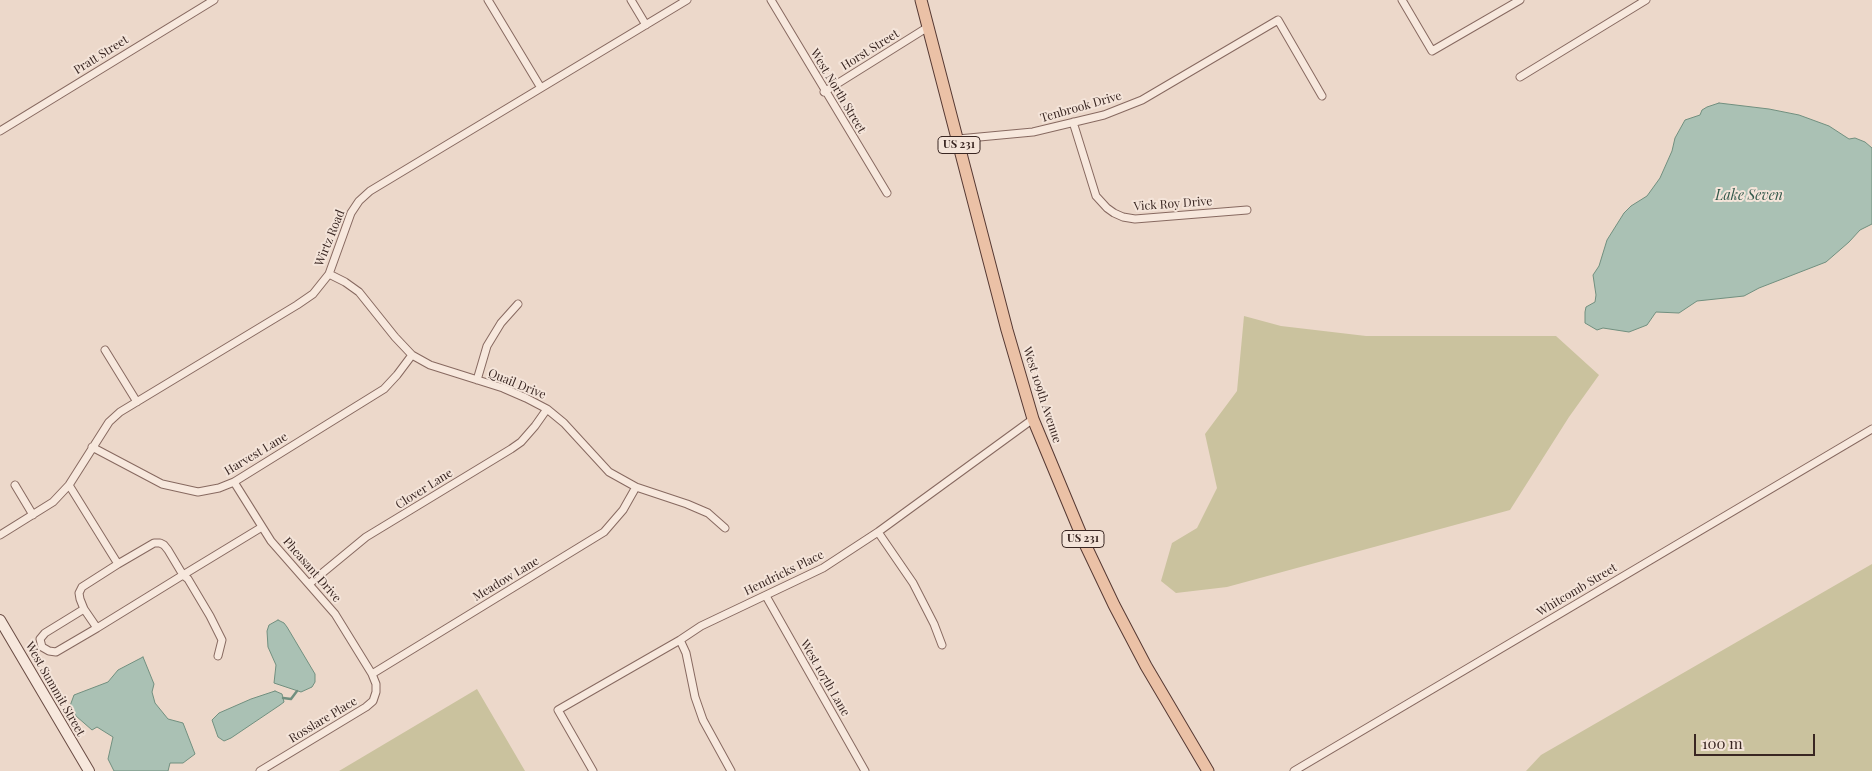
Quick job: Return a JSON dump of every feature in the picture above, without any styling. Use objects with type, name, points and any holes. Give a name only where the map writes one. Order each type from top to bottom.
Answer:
[{"type":"main road","name":"West 109th Avenue","points":[[921,0],[1033,419],[1081,535],[1114,605],[1146,666],[1208,771]]},
{"type":"street","name":"Pratt Street","points":[[0,131],[203,3],[214,0]]},
{"type":"street","points":[[488,0],[541,88]]},
{"type":"street","points":[[631,0],[646,25]]},
{"type":"street","name":"Wirtz Road","points":[[0,535],[53,502],[69,485],[109,422],[137,402],[313,294],[329,274],[351,213],[359,201],[370,191],[686,0]]},
{"type":"street","name":"West North Street","points":[[772,0],[824,92],[887,194]]},
{"type":"street","points":[[1402,0],[1432,51],[1520,0]]},
{"type":"street","points":[[1520,76],[1646,0]]},
{"type":"street","name":"Tenbrook Drive","points":[[958,139],[1033,132],[1104,115],[1142,100],[1278,20],[1322,96]]},
{"type":"street","name":"Horst Street","points":[[824,92],[928,27]]},
{"type":"street","name":"Vick Roy Drive","points":[[1073,122],[1096,196],[1114,213],[1135,219],[1247,210]]},
{"type":"street","name":"Quail Drive","points":[[329,274],[359,292],[395,338],[412,355],[430,365],[526,398],[547,409],[564,423],[609,472],[636,487],[708,513],[725,528]]},
{"type":"street","points":[[477,380],[487,346],[501,323],[518,304]]},
{"type":"street","points":[[105,350],[137,402]]},
{"type":"street","name":"Harvest Lane","points":[[92,448],[162,484],[198,492],[219,488],[234,482],[384,388],[397,375],[412,355]]},
{"type":"street","name":"Clover Lane","points":[[308,584],[366,538],[521,442],[547,409]]},
{"type":"street","name":"Hendricks Place","points":[[593,771],[558,710],[701,626],[823,568],[878,532],[1033,419]]},
{"type":"street","name":"Whitcomb Street","points":[[1294,771],[1872,429]]},
{"type":"street","name":"Pheasant Drive","points":[[234,482],[272,541],[335,614],[372,674]]},
{"type":"street","points":[[15,485],[33,515]]},
{"type":"street","points":[[69,485],[118,564]]},
{"type":"street","name":"Meadow Lane","points":[[372,674],[604,532],[623,510],[636,487]]},
{"type":"street","points":[[84,609],[45,633],[40,639],[42,647],[48,652],[56,652],[262,527]]},
{"type":"street","points":[[878,532],[913,583],[934,624],[942,645]]},
{"type":"street","points":[[97,628],[84,609],[80,599],[79,593],[82,587],[154,543],[160,543],[168,550],[183,575],[188,579],[222,640],[218,656]]},
{"type":"street","name":"West 107th Lane","points":[[766,596],[865,771]]},
{"type":"street","name":"West Summit Street","points":[[0,620],[89,771]]},
{"type":"street","points":[[680,640],[686,653],[695,697],[703,720],[730,771]]},
{"type":"street","name":"Rosslare Place","points":[[260,771],[373,701],[376,684],[372,674]]},
{"type":"shaded area","points":[[1244,316],[1281,326],[1366,336],[1556,336],[1599,375],[1569,417],[1510,510],[1227,587],[1176,593],[1161,581],[1172,543],[1197,528],[1217,488],[1205,434],[1237,391]]},
{"type":"shaded area","points":[[1872,564],[1872,771],[1526,771],[1541,755]]},
{"type":"shaded area","points":[[477,689],[525,771],[339,771]]},
{"type":"water","name":"Lake Seven","points":[[1719,103],[1799,115],[1829,126],[1849,139],[1855,138],[1865,142],[1872,148],[1872,224],[1860,230],[1826,262],[1759,288],[1744,296],[1697,301],[1679,313],[1656,312],[1647,325],[1629,332],[1603,328],[1597,330],[1585,323],[1585,312],[1586,307],[1595,302],[1596,295],[1593,275],[1599,266],[1607,240],[1624,213],[1647,196],[1660,178],[1672,151],[1675,138],[1685,120],[1700,115],[1702,110]]},
{"type":"water","points":[[278,620],[287,627],[315,674],[315,682],[312,687],[301,692],[274,683],[276,665],[268,647],[267,631],[269,625]]},
{"type":"water","points":[[143,657],[154,684],[152,692],[155,703],[168,719],[183,723],[195,754],[183,763],[170,763],[168,771],[114,771],[108,759],[113,737],[97,727],[92,730],[76,716],[70,706],[74,695],[108,682],[118,670]]},
{"type":"water","points":[[275,691],[282,694],[284,702],[231,738],[224,741],[218,737],[212,720],[219,713]]},
{"type":"waterway","points":[[283,698],[291,699],[297,691]]}]
